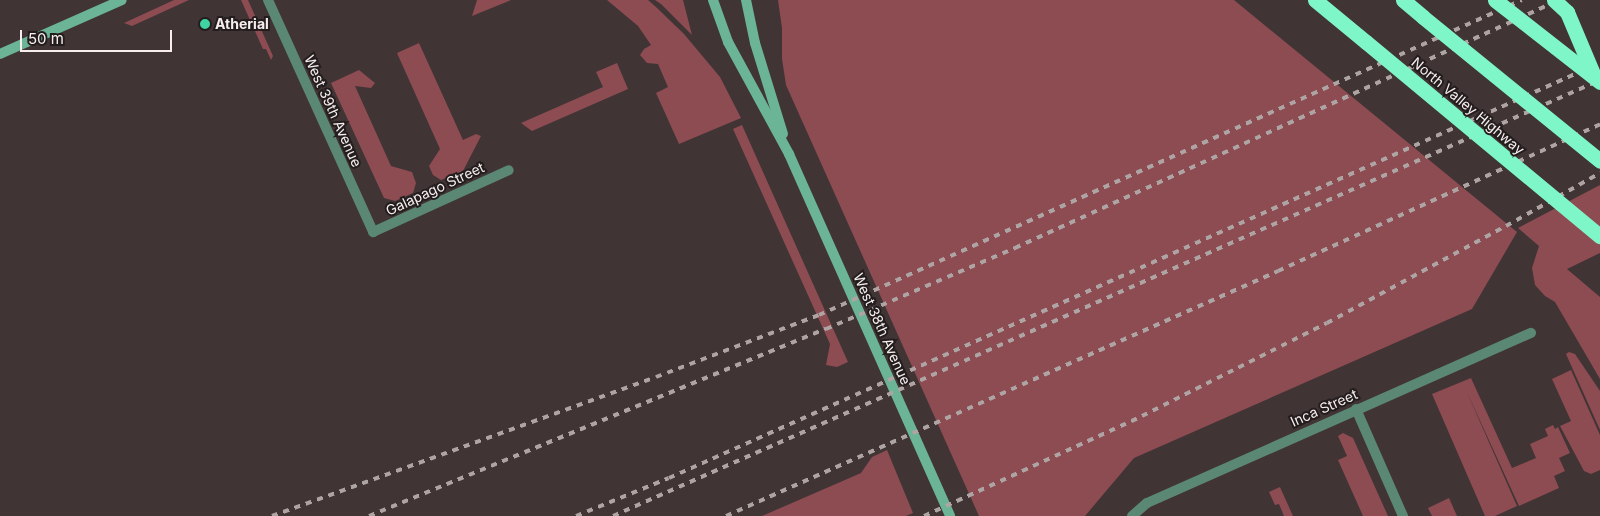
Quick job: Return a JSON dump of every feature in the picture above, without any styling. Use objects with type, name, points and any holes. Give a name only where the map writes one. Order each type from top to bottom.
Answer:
[{"type":"highway","name":"North Valley Highway","points":[[1315,0],[1600,236]]},
{"type":"highway","points":[[1402,0],[1600,161]]},
{"type":"highway","points":[[1495,0],[1597,80]]},
{"type":"highway","points":[[1554,0],[1567,12],[1597,80]]},
{"type":"main road","points":[[0,54],[122,0]]},
{"type":"main road","name":"West 38th Avenue","points":[[713,0],[728,42],[789,154],[950,516]]},
{"type":"main road","name":"West 38th Avenue","points":[[746,0],[755,43],[789,154]]},
{"type":"street","name":"West 39th Avenue","points":[[268,0],[372,232]]},
{"type":"street","name":"Galapago Street","points":[[372,232],[509,170]]},
{"type":"street","name":"Inca Street","points":[[1132,516],[1147,502],[1531,332]]},
{"type":"street","points":[[1356,408],[1403,516]]},
{"type":"shaded area","points":[[174,0],[189,0],[132,26],[124,23]]},
{"type":"shaded area","points":[[241,0],[248,0],[273,56],[271,60],[266,49],[263,49]]},
{"type":"shaded area","points":[[477,0],[511,0],[472,16]]},
{"type":"shaded area","points":[[607,0],[648,0],[656,7],[684,34],[720,77],[741,118],[679,144],[656,93],[668,87],[658,64],[647,63],[640,55],[644,49],[651,45],[638,26]]},
{"type":"shaded area","points":[[655,0],[683,0],[692,35],[661,4]]},
{"type":"shaded area","points":[[778,0],[1234,0],[1517,232],[1472,309],[1134,458],[1085,516],[979,516],[786,85],[782,59],[782,28]]},
{"type":"shaded area","points":[[419,43],[463,140],[476,134],[481,136],[463,171],[441,180],[433,175],[429,166],[440,149],[397,53]]},
{"type":"shaded area","points":[[617,63],[628,89],[532,131],[521,123],[603,87],[596,72]]},
{"type":"shaded area","points":[[359,70],[375,83],[371,88],[355,86],[391,166],[412,172],[416,183],[413,193],[395,201],[384,198],[331,83]]},
{"type":"shaded area","points":[[742,125],[848,362],[837,367],[826,365],[830,344],[733,129]]},
{"type":"shaded area","points":[[1600,185],[1600,253],[1567,269],[1600,297],[1600,379],[1555,302],[1545,296],[1535,285],[1532,268],[1539,246],[1518,228]]},
{"type":"shaded area","points":[[1569,352],[1575,354],[1600,391],[1600,430],[1566,354]]},
{"type":"shaded area","points":[[1571,370],[1600,435],[1600,470],[1591,474],[1584,471],[1560,426],[1571,421],[1552,379]]},
{"type":"shaded area","points":[[1471,378],[1512,468],[1536,458],[1530,444],[1548,436],[1545,429],[1553,425],[1555,429],[1558,427],[1570,453],[1559,458],[1565,471],[1554,476],[1559,488],[1519,506],[1466,390],[1517,506],[1495,516],[1485,516],[1432,394]]},
{"type":"shaded area","points":[[1343,433],[1353,438],[1388,516],[1363,516],[1338,460],[1347,456],[1338,436]]},
{"type":"shaded area","points":[[887,450],[913,513],[906,516],[762,516],[861,473],[872,457]]},
{"type":"shaded area","points":[[1280,487],[1293,516],[1284,516],[1279,504],[1275,505],[1269,492]]},
{"type":"shaded area","points":[[1449,498],[1457,516],[1432,516],[1428,508]]},
{"type":"railway","points":[[272,516],[656,377],[819,315],[1522,0]]},
{"type":"railway","points":[[369,516],[826,329],[1015,248],[1559,0]]},
{"type":"railway","points":[[576,516],[669,478],[1600,63]]},
{"type":"railway","points":[[613,516],[1600,80]]},
{"type":"railway","points":[[726,516],[1278,271],[1600,124]]},
{"type":"railway","points":[[924,516],[1142,416],[1327,323],[1600,173]]},
{"type":"place","name":"Atherial","points":[[205,24]]}]
